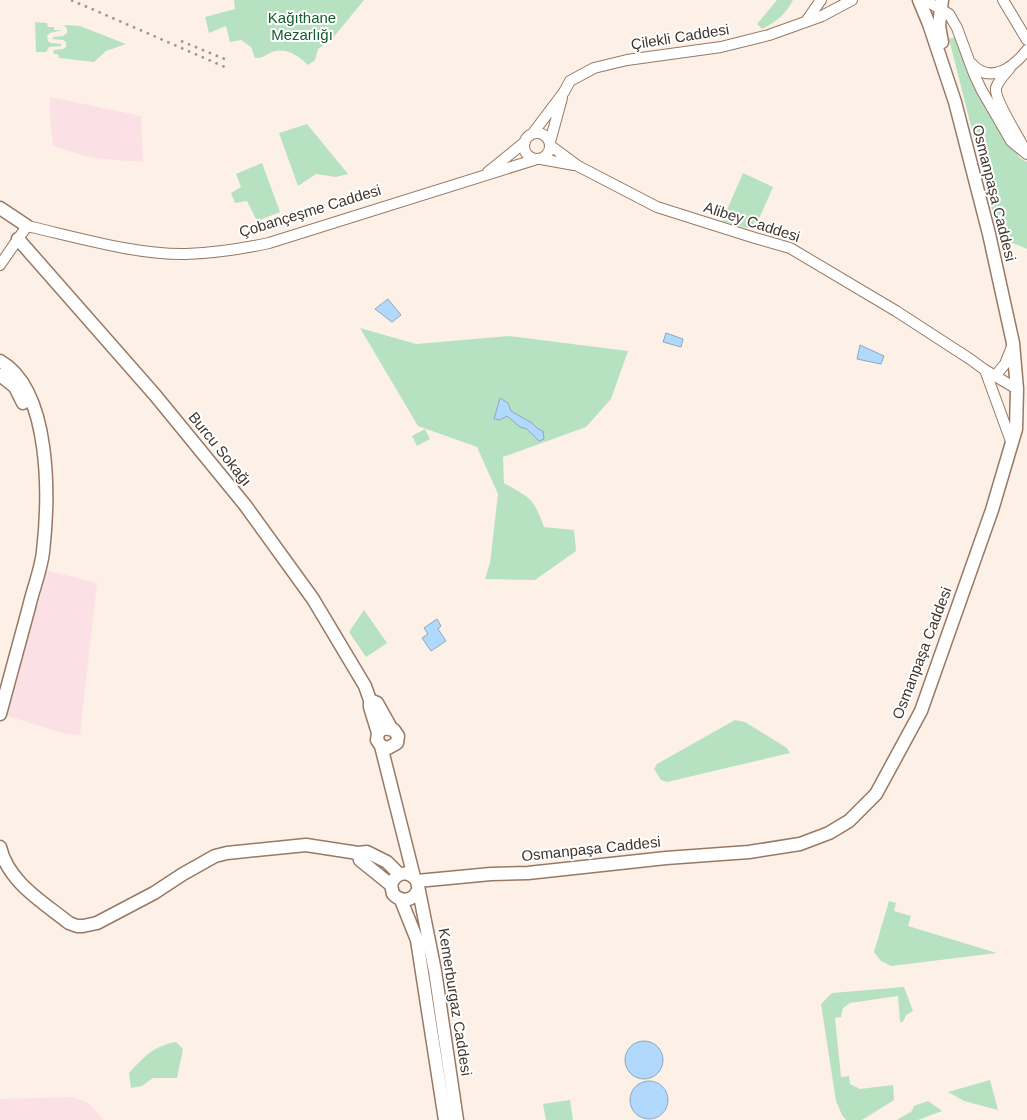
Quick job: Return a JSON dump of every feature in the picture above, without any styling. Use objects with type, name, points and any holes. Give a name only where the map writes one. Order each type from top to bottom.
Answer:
[{"type":"main road","name":"Osmanpaşa Caddesi","points":[[407,880],[528,873],[800,844],[829,833],[849,821],[876,794],[921,711],[992,510],[1016,429],[1017,389],[1013,343],[956,102],[929,24],[932,2]]},
{"type":"main road","name":"Osmanpaşa Caddesi","points":[[932,2],[939,26],[949,84]]},
{"type":"main road","name":"Çobançeşme Caddesi","points":[[0,208],[28,226]]},
{"type":"main road","name":"Burcu Sokağı","points":[[18,239],[154,395],[245,506],[313,599],[365,686],[378,733]]},
{"type":"main road","points":[[0,361],[10,367],[20,378],[29,393],[43,440],[46,485],[42,554],[0,714]]},
{"type":"main road","points":[[0,375],[15,387],[20,395],[34,435],[38,467],[37,540],[0,682]]},
{"type":"main road","name":"Burcu Sokağı","points":[[370,700],[377,703],[391,728]]},
{"type":"main road","points":[[384,728],[391,728],[398,736],[397,743],[386,747],[377,740],[378,733],[384,728]]},
{"type":"main road","points":[[386,747],[386,771],[389,776],[403,834],[407,880],[413,897],[401,900]]},
{"type":"main road","points":[[0,847],[8,867],[17,880],[69,923],[77,926],[97,923],[154,893],[215,856],[227,853],[306,845],[358,853],[360,860],[407,880]]},
{"type":"main road","name":"Kemerburgaz Caddesi","points":[[445,1120],[417,940],[401,900],[393,894],[407,880],[435,971],[457,1120]]},
{"type":"street","points":[[808,20],[821,0]]},
{"type":"street","points":[[826,0],[837,8]]},
{"type":"street","name":"Çilekli Caddesi","points":[[533,133],[570,81],[594,68],[627,60],[720,47],[769,35],[822,16],[851,0]]},
{"type":"street","points":[[1004,0],[1027,40]]},
{"type":"street","points":[[932,2],[949,14],[957,28],[981,89],[1011,141],[1027,153]]},
{"type":"street","points":[[1027,50],[997,85],[996,91],[1003,111],[1027,153]]},
{"type":"street","points":[[970,62],[982,73],[996,73],[1010,68]]},
{"type":"street","name":"Çilekli Caddesi","points":[[550,144],[564,92]]},
{"type":"street","points":[[533,133],[542,133],[548,138],[550,144],[548,154],[539,159],[526,154],[524,146],[533,133]]},
{"type":"street","name":"Çobançeşme Caddesi","points":[[483,176],[525,142]]},
{"type":"street","name":"Alibey Caddesi","points":[[550,144],[578,166],[657,207],[790,248],[896,311],[1017,389]]},
{"type":"street","name":"Alibey Caddesi","points":[[539,159],[578,166]]},
{"type":"street","name":"Çobançeşme Caddesi","points":[[28,226],[118,246],[146,250],[185,254],[233,251],[269,243],[539,159]]},
{"type":"street","points":[[0,265],[28,226]]},
{"type":"street","points":[[995,376],[1005,364],[1013,343]]},
{"type":"street","points":[[985,370],[1012,444]]},
{"type":"street","points":[[991,386],[1017,389]]},
{"type":"shaded area","points":[[50,97],[141,116],[143,162],[92,158],[53,146]]},
{"type":"shaded area","points":[[42,569],[97,583],[80,735],[62,733],[5,715]]},
{"type":"shaded area","points":[[73,1097],[87,1102],[104,1120],[0,1120],[0,1099]]},
{"type":"green space","name":"Kağıthane Mezarlığı","points":[[234,0],[364,0],[332,39],[318,49],[315,60],[308,65],[300,58],[286,51],[275,51],[255,58],[251,47],[241,40],[230,42],[226,26],[209,33],[205,17],[235,9]]},
{"type":"green space","points":[[777,0],[793,0],[780,17],[762,29],[757,24]]},
{"type":"green space","points":[[35,22],[47,23],[48,27],[54,27],[54,30],[63,30],[50,33],[47,36],[48,41],[61,44],[61,46],[49,47],[46,52],[36,52]]},
{"type":"green space","points":[[64,25],[80,26],[126,44],[106,51],[94,62],[59,58],[58,54],[54,54],[53,50],[63,49],[66,47],[66,42],[52,39],[67,33]]},
{"type":"green space","points":[[958,36],[972,80],[1020,158],[1027,162],[1027,249],[999,237],[949,39]]},
{"type":"green space","points":[[307,124],[348,174],[336,177],[316,174],[298,186],[279,133]]},
{"type":"green space","points":[[262,163],[280,212],[257,221],[247,201],[235,203],[231,193],[241,187],[236,174]]},
{"type":"green space","points":[[743,173],[773,187],[754,230],[722,221]]},
{"type":"green space","points":[[360,328],[416,344],[509,336],[628,351],[611,399],[586,427],[503,457],[504,483],[520,492],[534,504],[544,527],[574,530],[576,551],[535,580],[485,579],[490,563],[498,494],[477,447],[418,426]]},
{"type":"green space","points":[[425,429],[430,439],[417,446],[412,436]]},
{"type":"green space","points":[[364,610],[387,643],[366,657],[349,632]]},
{"type":"green space","points":[[735,720],[745,722],[787,748],[790,753],[667,782],[661,780],[654,769],[657,764]]},
{"type":"green space","points":[[889,901],[896,903],[894,911],[911,916],[908,926],[997,953],[891,966],[881,961],[874,952]]},
{"type":"green space","points":[[904,987],[913,1011],[906,1015],[903,1022],[900,1022],[898,996],[850,1003],[843,1008],[841,1017],[835,1018],[841,1077],[849,1076],[850,1084],[860,1089],[893,1085],[894,1100],[862,1120],[846,1120],[836,1101],[821,1004],[832,993]]},
{"type":"green space","points":[[176,1042],[183,1049],[177,1078],[153,1078],[142,1086],[131,1088],[129,1073],[139,1062],[155,1049]]},
{"type":"green space","points":[[990,1080],[998,1110],[964,1101],[948,1092]]},
{"type":"green space","points":[[570,1100],[573,1120],[546,1120],[543,1104]]},
{"type":"green space","points":[[928,1101],[942,1111],[918,1120],[897,1120],[912,1111],[914,1106]]},
{"type":"water","points":[[388,299],[401,315],[392,322],[375,309]]},
{"type":"water","points":[[666,333],[683,339],[681,347],[663,342]]},
{"type":"water","points":[[860,345],[884,356],[881,364],[857,359]]},
{"type":"water","points":[[500,398],[508,403],[511,411],[543,431],[544,439],[539,441],[527,429],[520,427],[507,416],[500,420],[494,419]]},
{"type":"water","points":[[437,619],[441,626],[438,629],[446,641],[431,651],[422,638],[428,634],[424,628]]},
{"type":"water","points":[[644,1041],[657,1047],[663,1060],[657,1073],[644,1079],[631,1073],[625,1060],[631,1047]]},
{"type":"water","points":[[649,1081],[662,1087],[668,1100],[662,1113],[649,1119],[636,1113],[630,1100],[636,1087]]},
{"type":"railway","points":[[71,0],[225,67]]},
{"type":"railway","points":[[181,41],[227,60]]}]
